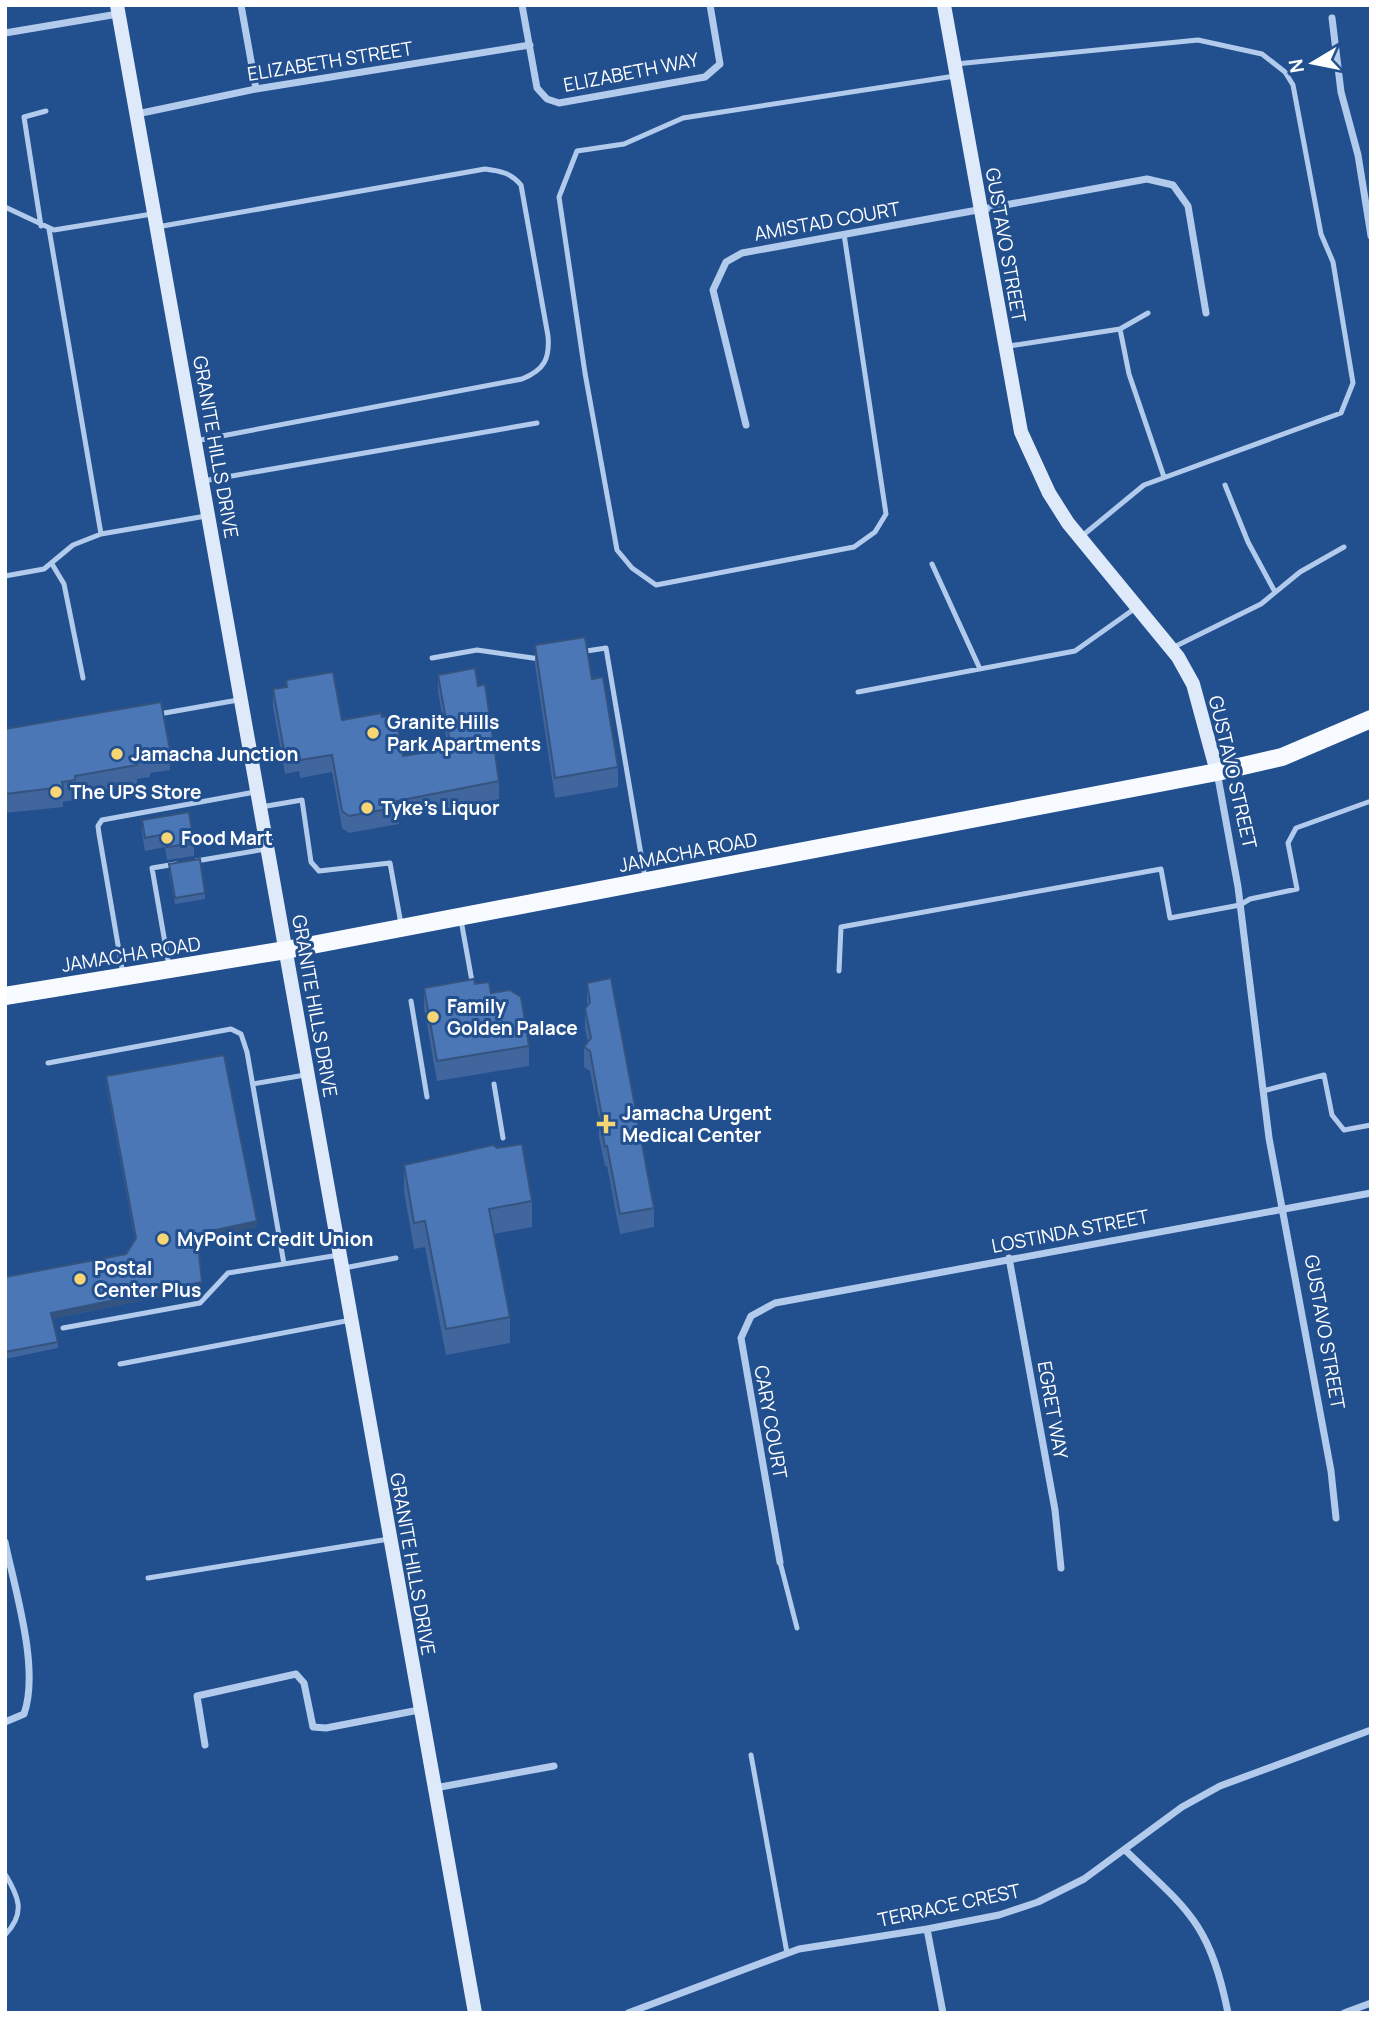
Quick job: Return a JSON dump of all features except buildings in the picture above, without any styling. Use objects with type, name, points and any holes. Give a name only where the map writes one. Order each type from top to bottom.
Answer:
[{"type":"main road","name":"JAMACHA ROAD","points":[[5,996],[286,950],[1217,772],[1282,757],[1371,719]]},
{"type":"street","points":[[241,5],[256,89]]},
{"type":"street","points":[[522,5],[530,45]]},
{"type":"street","name":"ELIZABETH WAY","points":[[530,45],[537,88],[547,99],[559,103],[705,77],[720,64],[710,5]]},
{"type":"street","name":"GUSTAVO STREET","points":[[944,5],[1021,432],[1049,493],[1080,538],[1171,649],[1193,684],[1217,772],[1240,905],[1263,1091],[1331,1471],[1336,1518]]},
{"type":"street","points":[[5,33],[117,9]]},
{"type":"street","name":"GRANITE HILLS DRIVE","points":[[117,9],[475,2013]]},
{"type":"street","points":[[1332,18],[1341,92],[1358,155],[1371,236]]},
{"type":"street","name":"ELIZABETH STREET","points":[[137,114],[256,89],[530,45]]},
{"type":"street","name":"AMISTAD COURT","points":[[746,425],[713,290],[726,262],[742,253],[1147,179],[1173,185],[1188,206],[1206,313]]},
{"type":"street","name":"LOSTINDA STREET","points":[[775,1303],[1282,1208],[1371,1194]]},
{"type":"street","name":"EGRET WAY","points":[[1009,1258],[1055,1510],[1061,1568]]},
{"type":"street","name":"CARY COURT","points":[[775,1303],[751,1316],[741,1338],[780,1562]]},
{"type":"street","points":[[5,1542],[25,1641],[31,1695],[24,1714],[5,1722]]},
{"type":"street","points":[[205,1745],[197,1696],[296,1674],[304,1683],[313,1727],[326,1728],[419,1710]]},
{"type":"street","name":"TERRACE CREST","points":[[628,2013],[786,1952],[927,1929],[999,1914],[1038,1902],[1084,1879],[1182,1807],[1220,1786],[1371,1730]]},
{"type":"street","points":[[435,1788],[554,1766]]},
{"type":"street","points":[[1125,1850],[1189,1911],[1206,1938],[1219,1968],[1228,2013]]},
{"type":"street","points":[[927,1929],[943,2013]]},
{"type":"street","points":[[1344,2013],[1371,2003]]},
{"type":"lane","points":[[844,234],[886,514],[875,532],[854,547],[656,585],[632,568],[617,550],[587,386],[559,197],[577,151],[624,144],[683,118],[954,70],[1198,40],[1262,54],[1285,72],[1293,86],[1321,234],[1333,262],[1353,383],[1341,413],[1144,485],[1080,538]]},
{"type":"lane","points":[[41,226],[24,117],[46,111]]},
{"type":"lane","points":[[5,207],[41,226],[64,231],[156,220],[485,169],[509,174],[521,185],[548,336],[548,359],[542,368],[522,379],[195,441]]},
{"type":"lane","points":[[49,229],[102,534]]},
{"type":"lane","points":[[1005,347],[1120,329],[1148,313]]},
{"type":"lane","points":[[1120,329],[1129,374],[1164,477]]},
{"type":"lane","points":[[203,481],[537,423]]},
{"type":"lane","points":[[1225,485],[1248,542],[1275,592]]},
{"type":"lane","points":[[5,576],[44,569],[73,545],[102,534],[209,516]]},
{"type":"lane","points":[[1171,649],[1261,604],[1300,572],[1344,547]]},
{"type":"lane","points":[[52,564],[64,584],[83,678]]},
{"type":"lane","points":[[932,564],[980,669]]},
{"type":"lane","points":[[858,692],[1075,652],[1137,607]]},
{"type":"lane","points":[[569,654],[606,648],[646,881]]},
{"type":"lane","points":[[432,658],[477,650],[532,660],[545,658]]},
{"type":"lane","points":[[148,716],[242,699]]},
{"type":"lane","points":[[124,976],[99,834],[98,826],[102,820],[258,792]]},
{"type":"lane","points":[[261,807],[302,800],[312,862],[319,871],[390,863],[402,927]]},
{"type":"lane","points":[[839,971],[841,927],[1161,869],[1170,918],[1240,905],[1250,899],[1297,888],[1288,844],[1296,828],[1371,801]]},
{"type":"lane","points":[[169,969],[152,868],[268,848]]},
{"type":"lane","points":[[460,916],[473,990]]},
{"type":"lane","points":[[411,1001],[427,1097]]},
{"type":"lane","points":[[48,1063],[231,1029],[244,1038],[284,1264]]},
{"type":"lane","points":[[253,1084],[308,1075]]},
{"type":"lane","points":[[1263,1091],[1324,1075],[1336,1124],[1344,1130],[1371,1125]]},
{"type":"lane","points":[[494,1084],[503,1138]]},
{"type":"lane","points":[[63,1328],[200,1303],[228,1273],[284,1264],[396,1258]]},
{"type":"lane","points":[[120,1364],[351,1320]]},
{"type":"lane","points":[[148,1577],[389,1539]]},
{"type":"lane","points":[[780,1562],[797,1628]]},
{"type":"lane","points":[[751,1755],[786,1952]]},
{"type":"lane","points":[[5,1874],[19,1898],[18,1916],[5,1936]]},
{"type":"place","name":"Granite Hills Park Apartments","points":[[373,733]]},
{"type":"place","name":"Jamacha Junction","points":[[117,754]]},
{"type":"place","name":"The UPS Store","points":[[56,792]]},
{"type":"place","name":"Tyke's Liquor","points":[[367,808]]},
{"type":"place","name":"Food Mart","points":[[167,838]]},
{"type":"place","name":"Family Golden Palace","points":[[433,1017]]},
{"type":"place","name":"Jamacha Urgent Medical Center","points":[[606,1124]]},
{"type":"place","name":"MyPoint Credit Union","points":[[163,1239]]},
{"type":"place","name":"Postal Center Plus","points":[[80,1279]]}]
